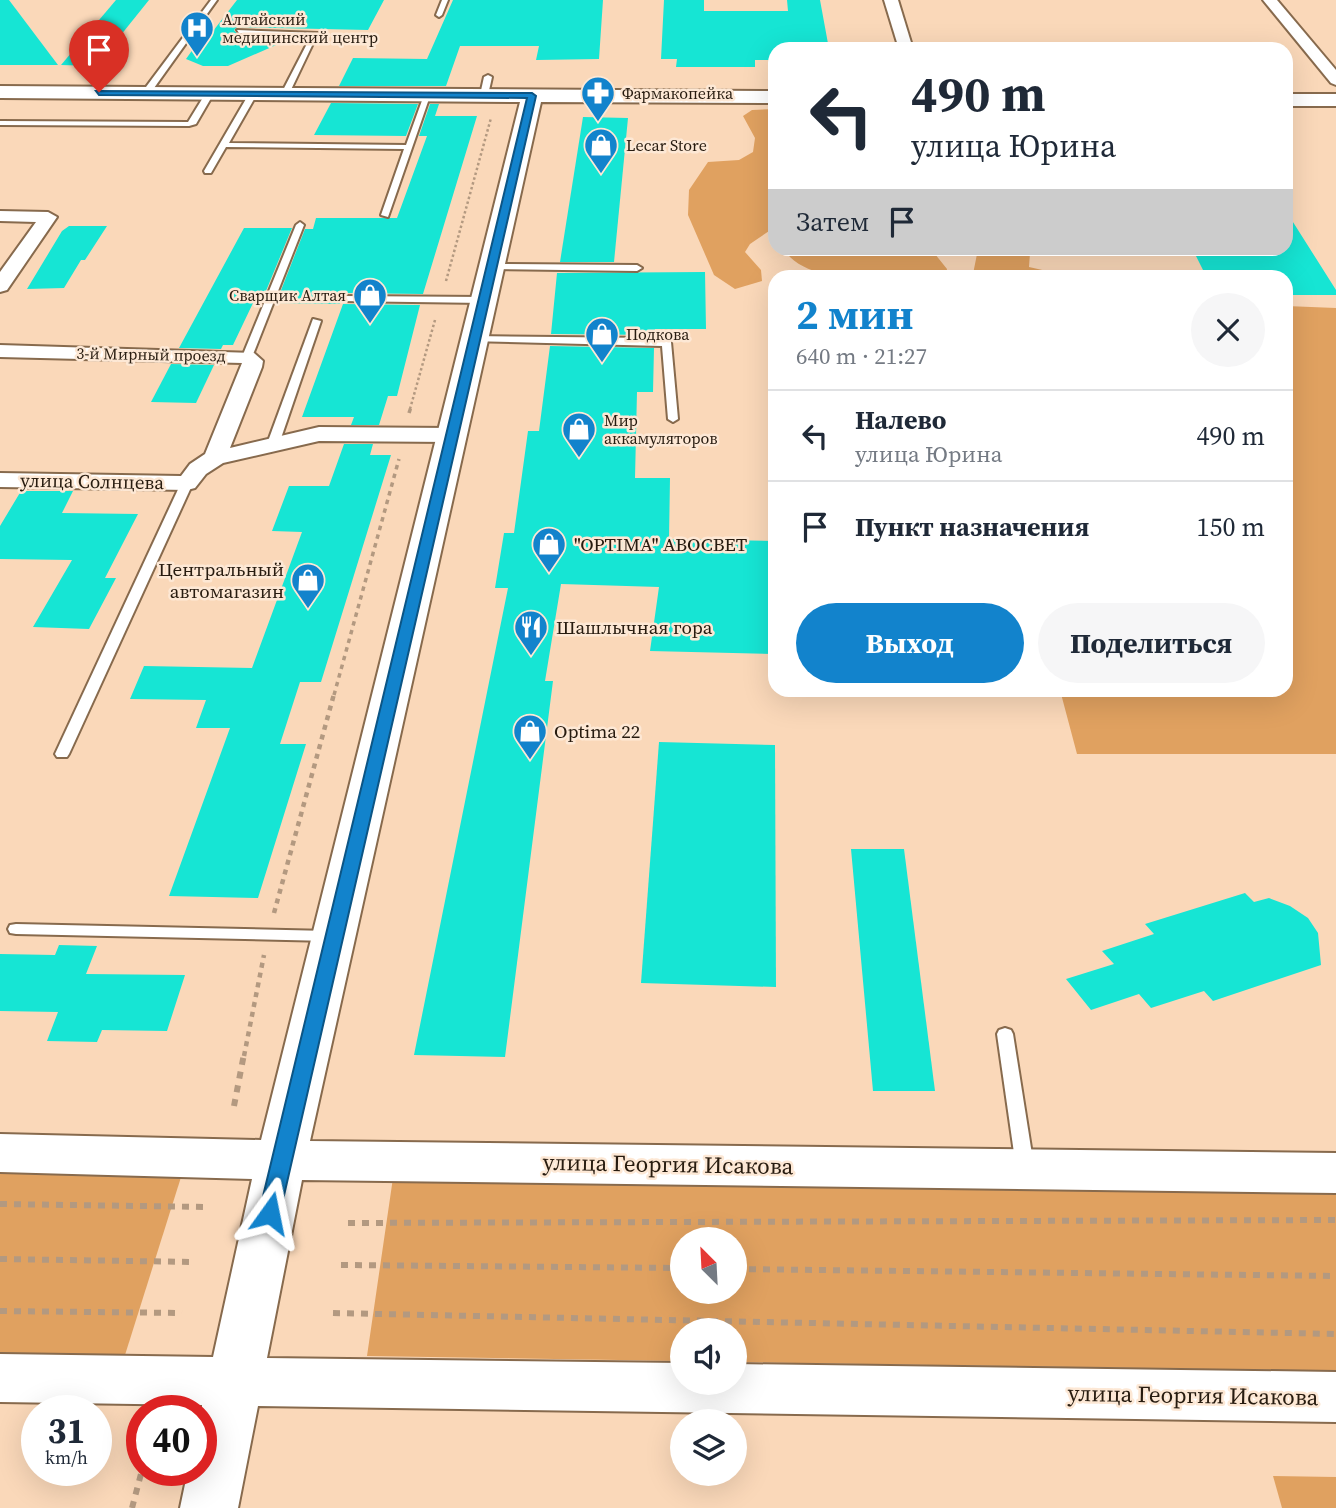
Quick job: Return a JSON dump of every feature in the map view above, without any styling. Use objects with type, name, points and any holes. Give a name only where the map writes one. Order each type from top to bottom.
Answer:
[{"type":"street","points":[[891,0],[904,42]]},
{"type":"street","points":[[1270,0],[1336,80]]},
{"type":"street","points":[[0,92],[768,97]]},
{"type":"street","points":[[209,1508],[281,1160],[532,96]]},
{"type":"street","points":[[1293,100],[1336,100]]},
{"type":"street","points":[[0,216],[48,217],[0,286]]},
{"type":"street","name":"3-й Мирный проезд","points":[[0,351],[247,357],[253,361],[252,366],[215,458]]},
{"type":"street","points":[[215,458],[319,434],[450,435]]},
{"type":"street","name":"улица Солнцева","points":[[0,480],[187,483],[198,469],[215,458]]},
{"type":"street","name":"улица Георгия Исакова","points":[[0,1153],[281,1160],[1336,1173]]},
{"type":"street","name":"улица Георгия Исакова","points":[[0,1378],[1336,1397]]},
{"type":"lane","points":[[146,93],[214,0]]},
{"type":"lane","points":[[439,15],[446,0]]},
{"type":"lane","points":[[239,31],[316,34],[285,94]]},
{"type":"lane","points":[[0,123],[189,124],[193,122],[209,93]]},
{"type":"lane","points":[[208,171],[253,94]]},
{"type":"lane","points":[[386,215],[428,95]]},
{"type":"lane","points":[[223,145],[408,147]]},
{"type":"lane","points":[[247,357],[300,225]]},
{"type":"lane","points":[[343,299],[441,299],[488,284],[637,268]]},
{"type":"lane","points":[[273,444],[316,321]]},
{"type":"lane","points":[[473,339],[654,341],[667,344],[673,419]]},
{"type":"lane","points":[[62,754],[187,483]]},
{"type":"lane","points":[[16,929],[335,936]]},
{"type":"lane","points":[[1005,1034],[1026,1168]]},
{"type":"path","points":[[234,1106],[269,934],[441,299],[488,94]]},
{"type":"path","points":[[0,1203],[208,1207]]},
{"type":"path","points":[[348,1223],[1336,1220]]},
{"type":"path","points":[[0,1259],[195,1262]]},
{"type":"path","points":[[341,1265],[670,1268]]},
{"type":"path","points":[[747,1269],[1336,1276]]},
{"type":"path","points":[[0,1311],[182,1313]]},
{"type":"path","points":[[333,1313],[1336,1334]]},
{"type":"path","points":[[132,1508],[138,1486]]},
{"type":"shaded area","points":[[768,109],[768,232],[750,244],[745,252],[761,270],[762,281],[735,289],[714,275],[688,215],[689,190],[708,162],[739,160],[753,152],[755,138],[743,116],[752,110]]},
{"type":"shaded area","points":[[790,256],[937,256],[947,269],[813,270],[797,263]]},
{"type":"shaded area","points":[[977,256],[1030,256],[1029,267],[1042,270],[974,270]]},
{"type":"shaded area","points":[[1293,306],[1336,308],[1336,754],[1077,754],[1062,697],[1293,697]]},
{"type":"shaded area","points":[[0,1171],[182,1174],[125,1355],[0,1353]]},
{"type":"shaded area","points":[[394,1171],[1336,1186],[1336,1371],[747,1362],[747,1318],[670,1318],[670,1361],[367,1356]]},
{"type":"shaded area","points":[[1273,1476],[1336,1477],[1336,1508],[1282,1508]]},
{"type":"building","points":[[0,0],[9,0],[58,65],[0,65]]},
{"type":"building","points":[[116,0],[149,0],[96,66],[61,65]]},
{"type":"building","points":[[237,0],[384,0],[368,30],[237,27],[234,30],[239,36],[285,38],[283,42],[228,66],[203,66],[186,59],[203,35],[210,35]]},
{"type":"building","points":[[453,0],[603,0],[599,59],[536,60],[539,46],[460,46],[446,86],[339,86],[353,58],[427,59]]},
{"type":"building","points":[[664,0],[704,0],[704,11],[788,11],[787,0],[820,0],[828,42],[768,42],[768,60],[755,60],[755,67],[676,67],[677,59],[661,59]]},
{"type":"building","points":[[331,103],[418,104],[406,136],[314,135]]},
{"type":"building","points":[[430,104],[439,104],[435,116],[477,116],[423,294],[343,293],[338,295],[340,304],[276,303],[305,229],[313,229],[316,218],[397,218],[427,136],[419,136]]},
{"type":"building","points":[[583,117],[628,118],[614,262],[560,262]]},
{"type":"building","points":[[1293,222],[1336,290],[1336,295],[1293,295],[1293,270],[1203,270],[1196,256],[1293,256]]},
{"type":"building","points":[[69,226],[107,226],[64,288],[27,289],[62,231]]},
{"type":"building","points":[[244,228],[292,228],[261,303],[253,303],[233,345],[223,345],[221,349],[179,348]]},
{"type":"building","points":[[705,272],[706,329],[655,329],[655,335],[551,334],[557,273]]},
{"type":"building","points":[[343,304],[420,305],[397,396],[388,396],[379,425],[351,425],[354,417],[302,417]]},
{"type":"building","points":[[550,346],[654,348],[653,392],[637,392],[635,478],[670,478],[669,539],[768,541],[768,654],[650,651],[659,587],[561,584],[545,681],[553,681],[505,1057],[414,1055],[508,588],[495,588],[504,533],[514,533],[528,431],[539,431]]},
{"type":"building","points":[[171,364],[214,365],[196,403],[151,402]]},
{"type":"building","points":[[344,444],[373,444],[370,455],[391,455],[321,682],[300,682],[280,744],[306,744],[258,898],[169,896],[230,728],[196,728],[206,700],[130,699],[144,666],[252,668],[302,532],[272,531],[289,486],[329,486]]},
{"type":"building","points":[[21,491],[73,491],[62,513],[138,514],[105,578],[116,578],[89,629],[33,627],[72,560],[0,559],[0,526]]},
{"type":"building","points":[[659,742],[775,745],[776,987],[641,983]]},
{"type":"building","points":[[851,849],[904,849],[935,1091],[873,1091]]},
{"type":"building","points":[[1245,893],[1254,902],[1269,898],[1290,906],[1308,918],[1318,933],[1321,965],[1213,1001],[1204,991],[1151,1008],[1139,994],[1091,1010],[1066,979],[1114,964],[1102,951],[1154,934],[1145,924]]},
{"type":"building","points":[[59,945],[97,946],[86,974],[185,975],[167,1031],[102,1030],[97,1042],[47,1041],[58,1012],[0,1011],[0,954],[55,955]]},
{"type":"place","name":"Алтайский медицинский центр","points":[[197,58]]},
{"type":"place","name":"Фармакопейка","points":[[598,123]]},
{"type":"place","name":"Lecar Store","points":[[601,175]]},
{"type":"place","name":"Сварщик Алтая","points":[[370,325]]},
{"type":"place","name":"Подкова","points":[[602,364]]},
{"type":"place","name":"Мир аккамуляторов","points":[[579,459]]},
{"type":"place","name":"\"OPTIMA\" АВОСВЕТ","points":[[549,574]]},
{"type":"place","name":"Центральный автомагазин","points":[[308,610]]},
{"type":"place","name":"Шашлычная гора","points":[[531,657]]},
{"type":"place","name":"Optima 22","points":[[530,761]]},
{"type":"route","points":[[99,92],[532,96],[450,435],[413,607],[270,1213]]}]
